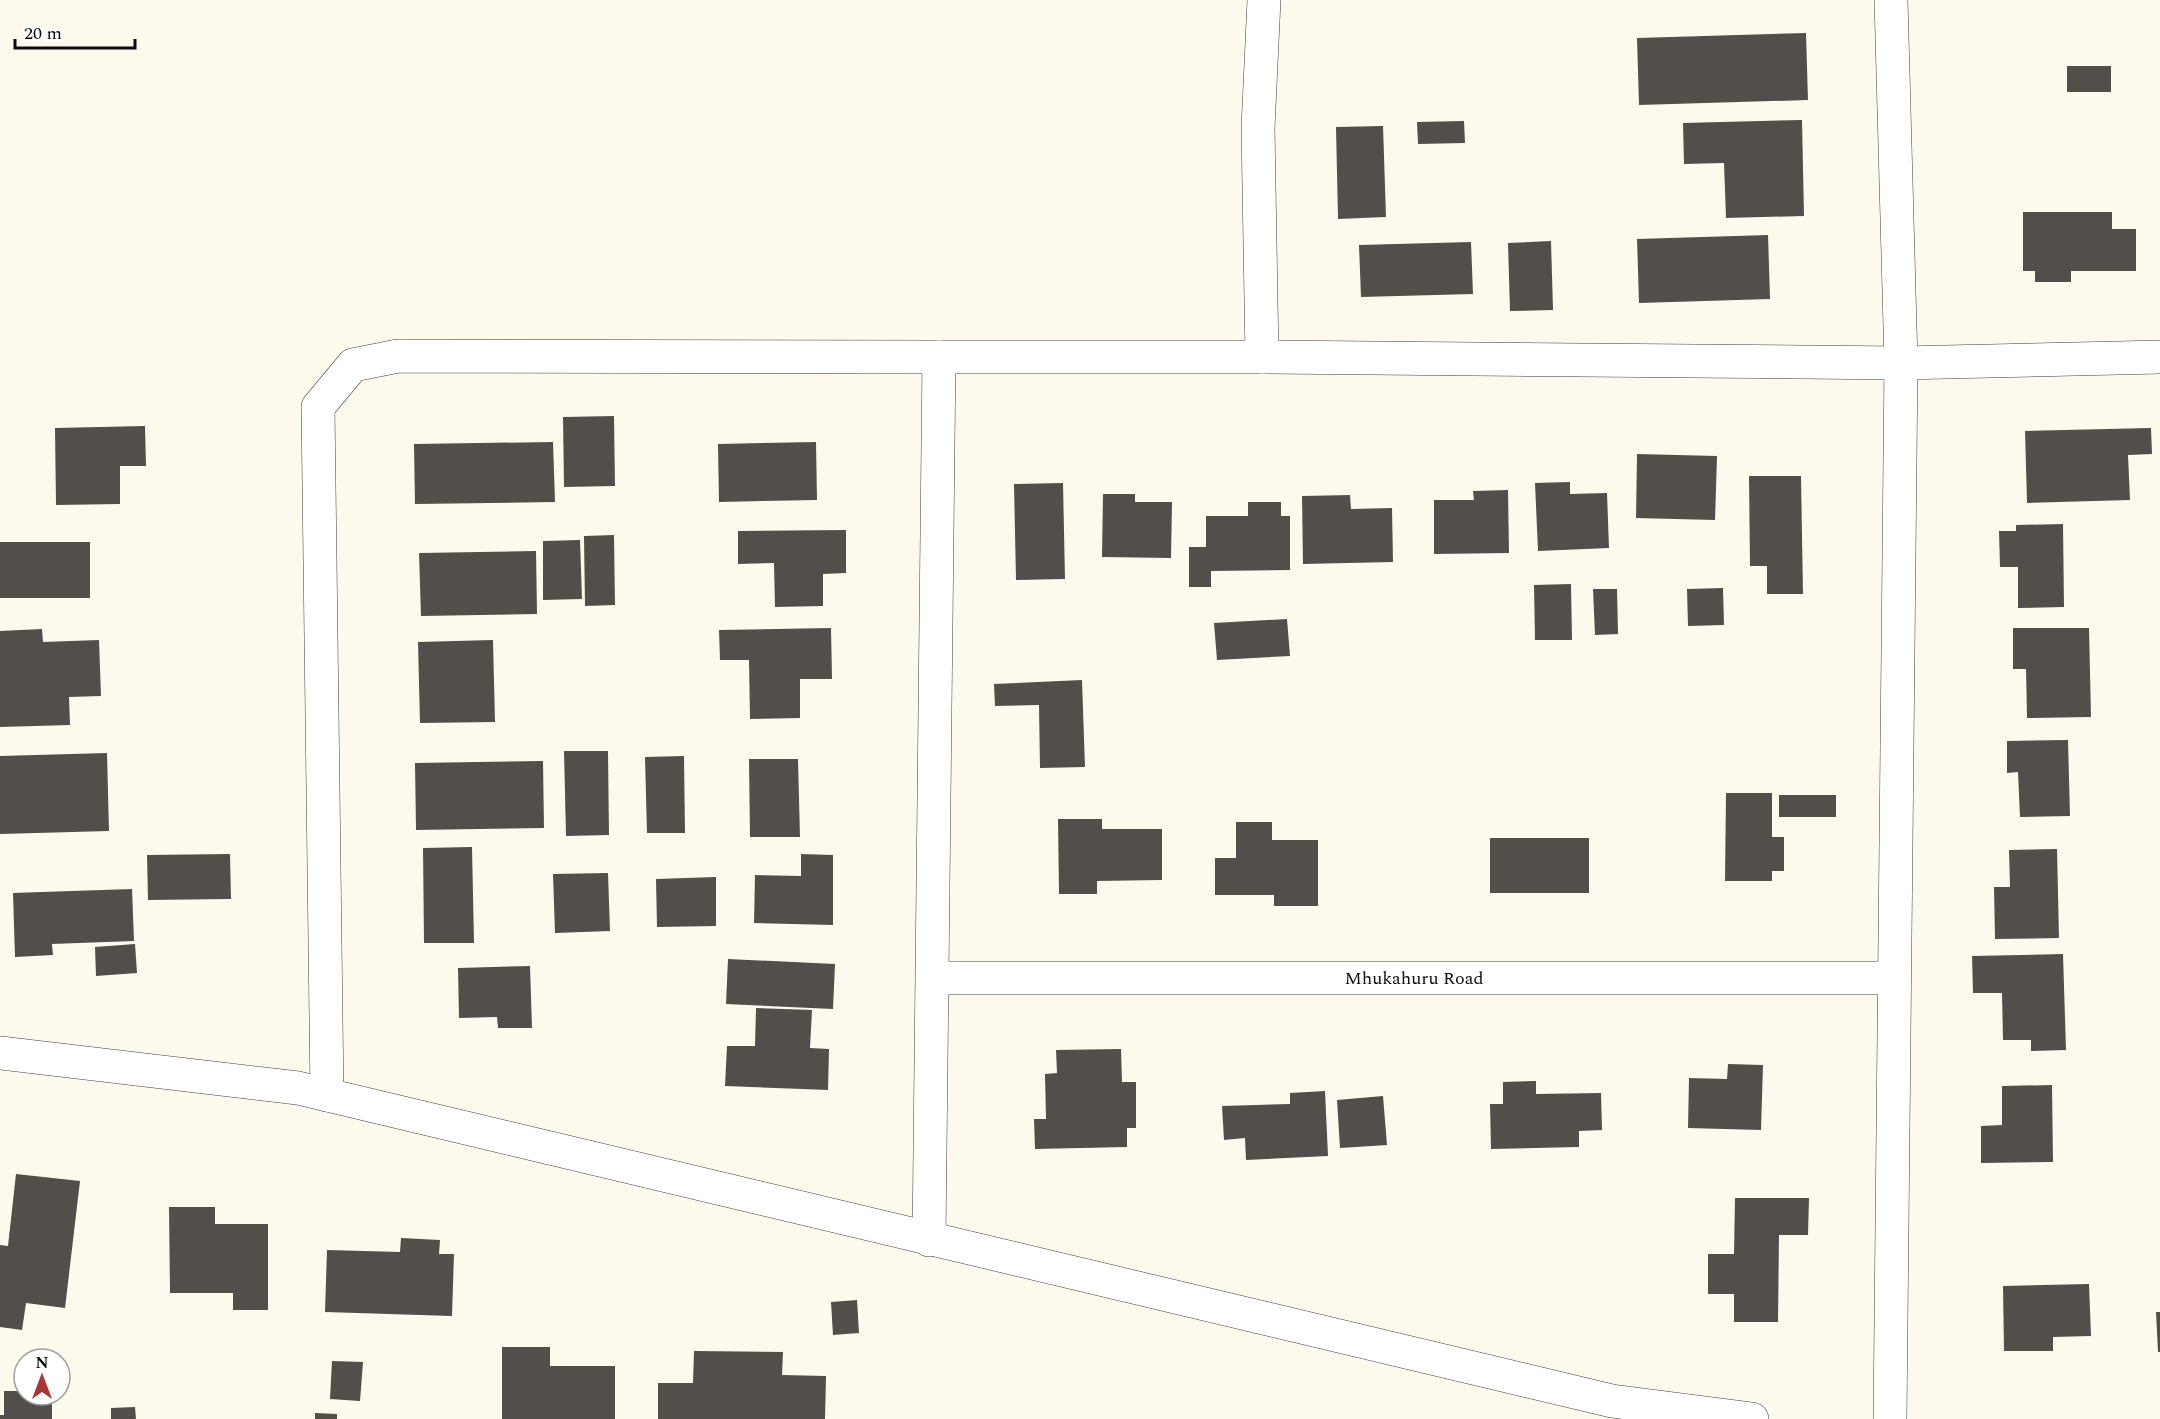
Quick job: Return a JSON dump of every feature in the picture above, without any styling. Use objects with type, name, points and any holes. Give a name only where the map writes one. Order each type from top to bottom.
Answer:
[{"type":"street","points":[[1262,357],[1258,128],[1264,0]]},
{"type":"street","points":[[1890,1419],[1901,363],[1891,0]]},
{"type":"street","points":[[327,1095],[318,407],[353,365],[398,356],[1262,357],[1901,363],[2160,357]]},
{"type":"street","points":[[929,1240],[939,357]]},
{"type":"street","name":"Mhukahuru Road","points":[[933,978],[1894,978]]},
{"type":"street","points":[[0,1053],[298,1088],[929,1240],[1612,1410],[1752,1419]]},
{"type":"building","points":[[1806,33],[1808,100],[1639,105],[1637,38]]},
{"type":"building","points":[[2067,66],[2111,66],[2111,92],[2067,92]]},
{"type":"building","points":[[1802,120],[1804,216],[1726,218],[1724,163],[1684,164],[1683,123]]},
{"type":"building","points":[[1464,121],[1465,143],[1418,144],[1417,122]]},
{"type":"building","points":[[1383,126],[1386,217],[1338,219],[1336,127]]},
{"type":"building","points":[[2023,212],[2112,212],[2112,229],[2136,229],[2136,271],[2071,271],[2071,282],[2035,282],[2035,271],[2023,271]]},
{"type":"building","points":[[1768,235],[1770,299],[1639,303],[1637,239]]},
{"type":"building","points":[[1551,241],[1553,310],[1510,311],[1508,243]]},
{"type":"building","points":[[1471,242],[1473,294],[1361,297],[1359,245]]},
{"type":"building","points":[[614,416],[615,486],[564,487],[563,417]]},
{"type":"building","points":[[145,426],[146,466],[120,466],[120,504],[56,505],[55,428]]},
{"type":"building","points":[[2151,428],[2152,454],[2128,455],[2130,500],[2027,503],[2025,431]]},
{"type":"building","points":[[553,442],[555,502],[415,504],[414,444]]},
{"type":"building","points":[[816,442],[817,500],[719,502],[718,444]]},
{"type":"building","points":[[1637,454],[1717,456],[1715,520],[1636,518]]},
{"type":"building","points":[[1749,476],[1801,476],[1803,594],[1767,594],[1767,566],[1750,566]]},
{"type":"building","points":[[1570,482],[1570,494],[1607,493],[1609,548],[1538,551],[1535,483]]},
{"type":"building","points":[[1063,483],[1065,579],[1016,580],[1014,484]]},
{"type":"building","points":[[1508,490],[1509,553],[1434,554],[1434,500],[1474,500],[1473,491]]},
{"type":"building","points":[[1103,494],[1135,494],[1135,502],[1172,502],[1171,558],[1102,557]]},
{"type":"building","points":[[1350,495],[1351,509],[1392,508],[1393,562],[1303,564],[1302,496]]},
{"type":"building","points":[[1248,502],[1281,502],[1281,516],[1290,516],[1290,570],[1211,571],[1211,587],[1189,587],[1189,547],[1206,547],[1206,516],[1248,516]]},
{"type":"building","points":[[2063,524],[2064,607],[2018,608],[2018,567],[2000,567],[1999,531],[2016,531],[2016,525]]},
{"type":"building","points":[[846,530],[846,573],[823,574],[823,606],[775,607],[774,563],[738,564],[738,531]]},
{"type":"building","points":[[614,535],[615,605],[585,606],[584,536]]},
{"type":"building","points":[[580,540],[582,599],[543,600],[543,541]]},
{"type":"building","points":[[0,542],[90,542],[90,598],[0,598]]},
{"type":"building","points":[[536,551],[537,614],[421,616],[419,553]]},
{"type":"building","points":[[1571,584],[1572,640],[1535,640],[1534,585]]},
{"type":"building","points":[[1723,588],[1724,625],[1688,626],[1687,589]]},
{"type":"building","points":[[1593,589],[1617,589],[1618,634],[1595,635]]},
{"type":"building","points":[[1287,619],[1290,656],[1217,660],[1214,623]]},
{"type":"building","points":[[831,628],[832,679],[800,679],[800,718],[750,719],[749,660],[720,660],[719,630]]},
{"type":"building","points":[[2013,628],[2089,628],[2091,717],[2027,718],[2026,669],[2013,669]]},
{"type":"building","points":[[42,629],[43,642],[99,640],[101,696],[69,697],[70,725],[0,727],[0,631]]},
{"type":"building","points":[[493,640],[495,722],[420,723],[418,642]]},
{"type":"building","points":[[1082,680],[1085,767],[1040,768],[1039,705],[995,706],[994,684]]},
{"type":"building","points":[[2068,740],[2070,816],[2020,817],[2018,772],[2007,773],[2007,741]]},
{"type":"building","points":[[564,751],[608,751],[609,835],[566,836]]},
{"type":"building","points":[[107,753],[109,831],[0,834],[0,756]]},
{"type":"building","points":[[684,756],[685,833],[647,833],[645,757]]},
{"type":"building","points":[[749,759],[798,759],[800,837],[750,837]]},
{"type":"building","points":[[543,761],[544,828],[416,830],[415,763]]},
{"type":"building","points":[[1726,793],[1772,793],[1772,837],[1784,837],[1784,871],[1772,871],[1772,881],[1725,881]]},
{"type":"building","points":[[1779,795],[1836,795],[1836,817],[1779,817]]},
{"type":"building","points":[[1058,819],[1102,819],[1102,829],[1162,829],[1162,880],[1097,881],[1097,894],[1059,894]]},
{"type":"building","points":[[1236,822],[1272,822],[1272,840],[1318,840],[1318,906],[1274,906],[1274,895],[1215,895],[1215,858],[1236,858]]},
{"type":"building","points":[[1490,838],[1589,838],[1589,893],[1490,893]]},
{"type":"building","points":[[472,847],[474,943],[424,943],[423,848]]},
{"type":"building","points":[[2057,849],[2059,938],[1995,939],[1994,887],[2010,887],[2009,850]]},
{"type":"building","points":[[230,854],[231,899],[148,900],[147,855]]},
{"type":"building","points":[[801,854],[833,855],[833,925],[754,923],[755,875],[801,876]]},
{"type":"building","points":[[608,873],[610,931],[555,933],[553,874]]},
{"type":"building","points":[[716,877],[716,926],[657,927],[656,879]]},
{"type":"building","points":[[132,889],[134,941],[52,944],[53,955],[15,957],[13,893]]},
{"type":"building","points":[[135,944],[137,973],[96,976],[95,947]]},
{"type":"building","points":[[2063,954],[2066,1050],[2031,1051],[2031,1040],[2003,1040],[2002,993],[1973,993],[1972,956]]},
{"type":"building","points":[[728,959],[835,964],[833,1009],[726,1004]]},
{"type":"building","points":[[530,966],[532,1028],[498,1028],[497,1017],[459,1018],[458,968]]},
{"type":"building","points":[[756,1008],[812,1010],[810,1048],[829,1049],[828,1090],[725,1086],[727,1046],[755,1046]]},
{"type":"building","points":[[1121,1049],[1122,1082],[1136,1082],[1136,1128],[1127,1128],[1127,1147],[1035,1149],[1034,1119],[1046,1119],[1045,1074],[1057,1073],[1056,1050]]},
{"type":"building","points":[[1728,1064],[1763,1065],[1761,1130],[1688,1128],[1689,1078],[1727,1079]]},
{"type":"building","points":[[1536,1081],[1536,1094],[1601,1093],[1602,1130],[1579,1131],[1579,1147],[1491,1149],[1490,1104],[1503,1104],[1503,1082]]},
{"type":"building","points":[[2052,1085],[2053,1162],[1981,1163],[1981,1126],[2002,1125],[2002,1086]]},
{"type":"building","points":[[1325,1091],[1328,1156],[1246,1160],[1245,1138],[1224,1140],[1222,1106],[1290,1104],[1290,1093]]},
{"type":"building","points":[[1383,1096],[1387,1145],[1340,1148],[1337,1100]]},
{"type":"building","points":[[16,1174],[80,1181],[65,1308],[26,1303],[22,1330],[0,1327],[0,1245],[8,1246]]},
{"type":"building","points":[[1735,1198],[1809,1198],[1808,1235],[1779,1235],[1778,1322],[1734,1322],[1734,1294],[1708,1294],[1708,1254],[1734,1254]]},
{"type":"building","points":[[169,1207],[215,1207],[215,1224],[268,1224],[268,1310],[233,1310],[233,1293],[170,1293]]},
{"type":"building","points":[[401,1238],[440,1240],[439,1254],[454,1254],[452,1316],[325,1312],[327,1250],[400,1252]]},
{"type":"building","points":[[2089,1284],[2091,1336],[2053,1337],[2053,1351],[2004,1351],[2003,1286]]},
{"type":"building","points":[[857,1300],[859,1333],[833,1335],[831,1302]]},
{"type":"building","points":[[2156,1312],[2160,1312],[2160,1352],[2158,1352]]},
{"type":"building","points":[[502,1347],[550,1347],[550,1366],[615,1366],[615,1419],[502,1419]]},
{"type":"building","points":[[694,1351],[783,1352],[782,1375],[826,1376],[825,1419],[658,1419],[658,1383],[693,1383]]},
{"type":"building","points":[[332,1361],[363,1362],[360,1401],[330,1399]]},
{"type":"building","points":[[4,1391],[12,1391],[12,1407],[52,1407],[52,1419],[0,1419],[0,1415],[4,1415]]},
{"type":"building","points":[[135,1407],[136,1419],[111,1419],[111,1408]]},
{"type":"building","points":[[315,1413],[337,1414],[337,1419],[315,1419]]}]
